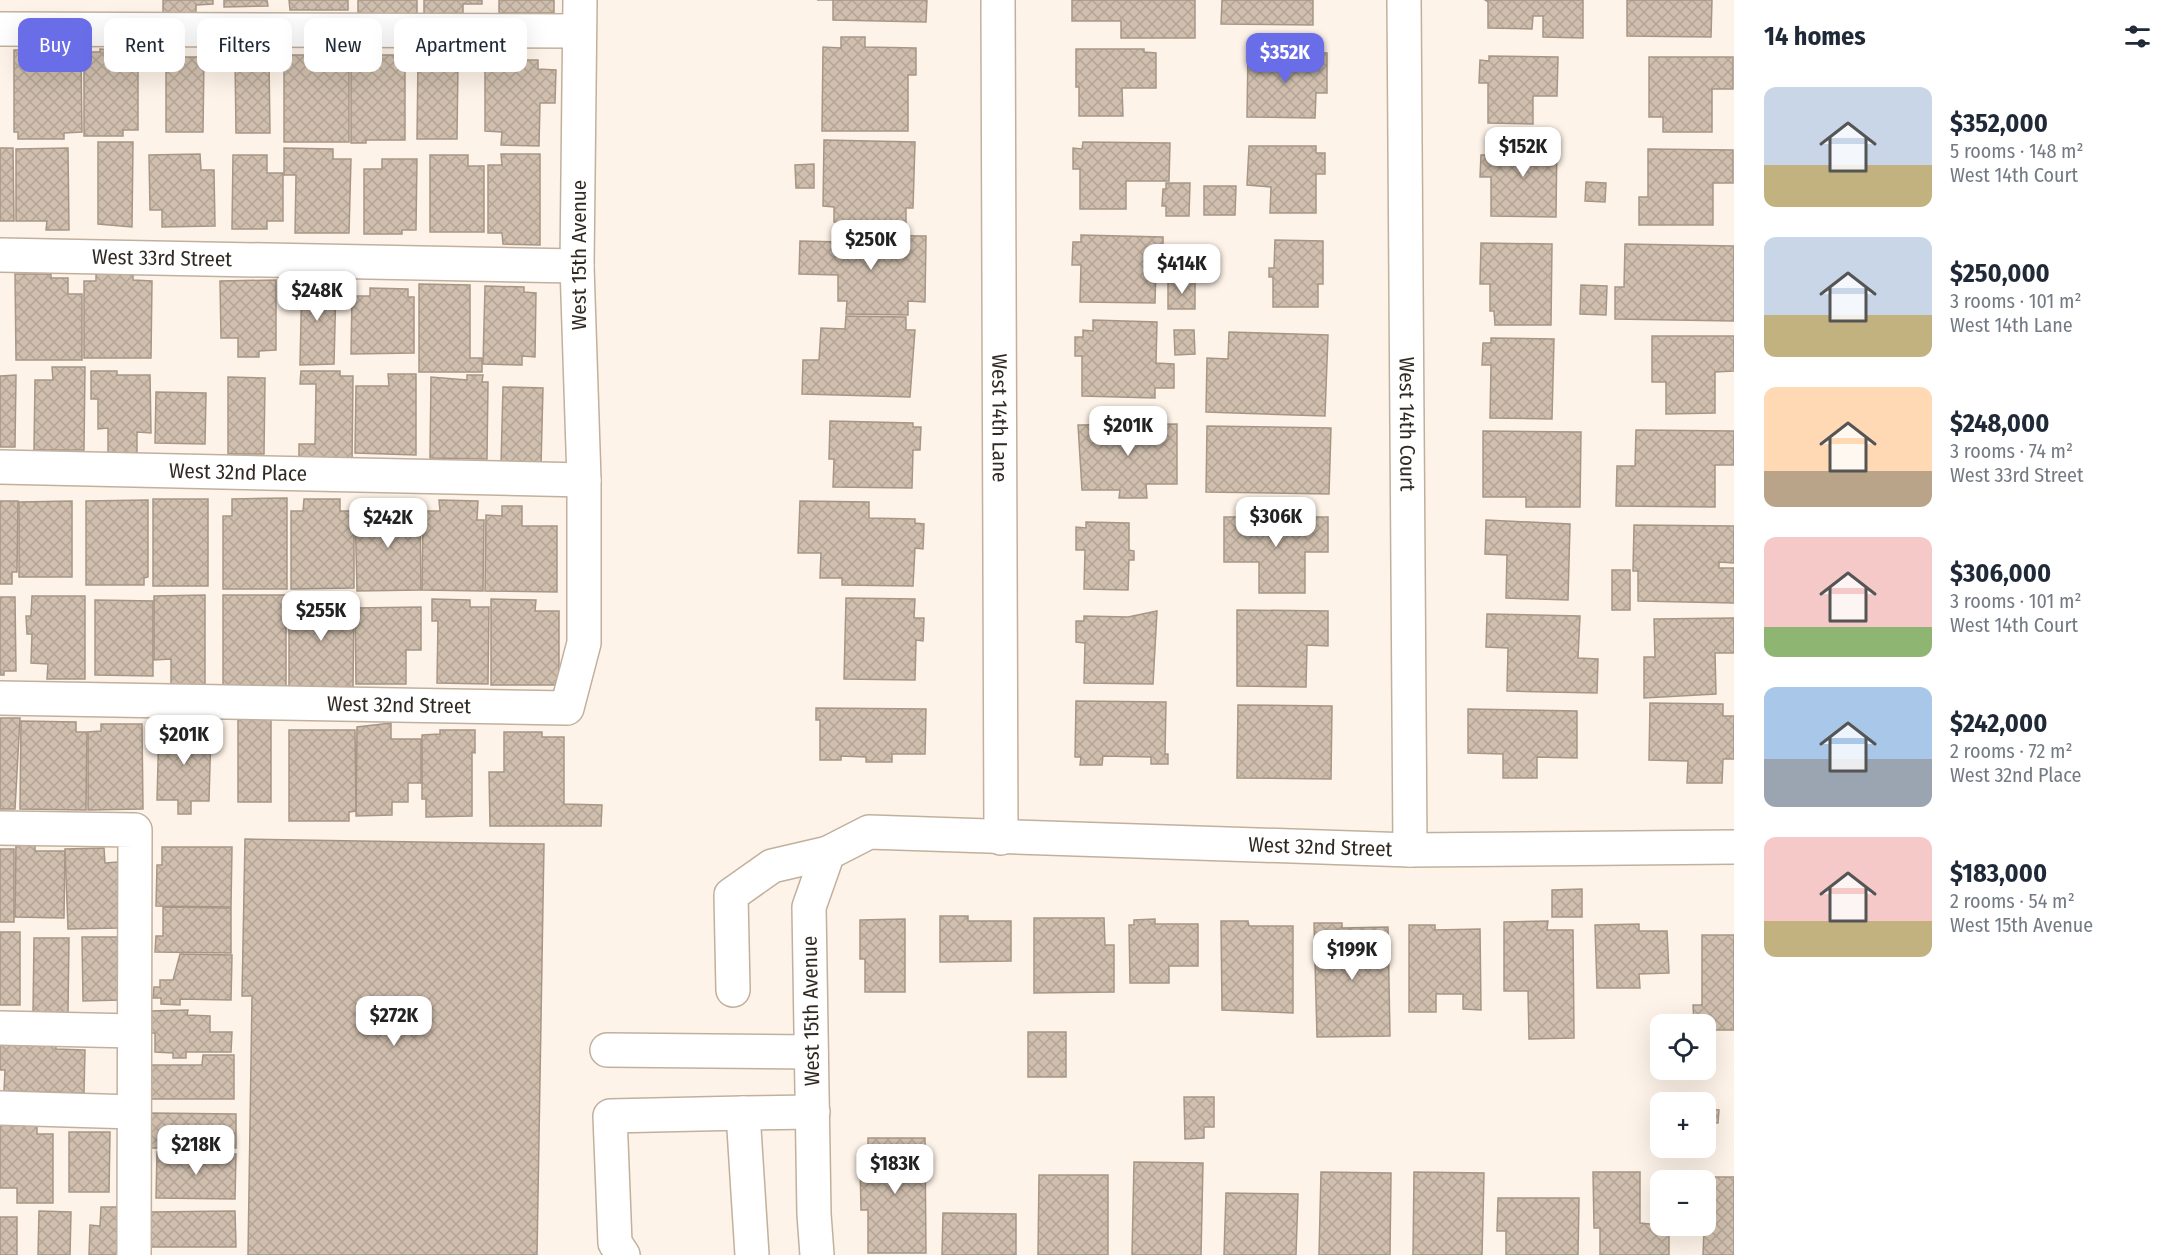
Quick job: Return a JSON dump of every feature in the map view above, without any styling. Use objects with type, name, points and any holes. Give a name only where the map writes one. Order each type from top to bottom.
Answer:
[{"type":"street","name":"West 14th Lane","points":[[998,0],[1001,838]]},
{"type":"street","name":"West 14th Court","points":[[1404,0],[1410,850]]},
{"type":"street","points":[[0,29],[579,15]]},
{"type":"street","name":"West 15th Avenue","points":[[579,15],[577,266],[584,480]]},
{"type":"street","name":"West 33rd Street","points":[[0,255],[577,266]]},
{"type":"street","name":"West 32nd Place","points":[[0,467],[584,480]]},
{"type":"street","name":"West 32nd Street","points":[[0,698],[567,708],[585,643],[584,480]]},
{"type":"street","points":[[0,828],[135,830],[134,1255]]},
{"type":"street","name":"West 32nd Street","points":[[828,853],[869,832],[1410,850],[1734,847]]},
{"type":"street","points":[[733,990],[731,895],[772,866],[828,853]]},
{"type":"street","name":"West 15th Avenue","points":[[817,1255],[810,1052],[809,907],[828,853]]},
{"type":"street","points":[[0,1028],[134,1031]]},
{"type":"street","points":[[607,1050],[810,1052]]},
{"type":"street","points":[[0,1108],[134,1112]]},
{"type":"street","points":[[623,1255],[615,1243],[610,1116],[813,1112]]},
{"type":"street","points":[[743,1113],[752,1255]]},
{"type":"building","points":[[163,0],[213,0],[213,4],[196,5],[196,14],[163,14]]},
{"type":"building","points":[[224,0],[267,0],[268,6],[224,7]]},
{"type":"building","points":[[289,0],[348,0],[348,10],[290,10]]},
{"type":"building","points":[[358,0],[417,0],[417,14],[358,15]]},
{"type":"building","points":[[424,0],[482,0],[482,4],[463,4],[463,13],[424,14]]},
{"type":"building","points":[[499,0],[554,0],[554,13],[499,13]]},
{"type":"building","points":[[833,0],[927,0],[926,22],[833,20]]},
{"type":"building","points":[[1072,0],[1195,0],[1195,38],[1121,38],[1121,21],[1072,21]]},
{"type":"building","points":[[1222,0],[1313,0],[1313,25],[1221,24]]},
{"type":"building","points":[[1485,0],[1583,0],[1583,38],[1543,37],[1543,16],[1533,16],[1532,29],[1488,28],[1488,2]]},
{"type":"building","points":[[1627,0],[1712,0],[1711,37],[1627,36]]},
{"type":"building","points":[[841,37],[865,37],[865,47],[916,48],[916,75],[908,75],[908,131],[822,131],[823,47],[841,48]]},
{"type":"building","points":[[100,49],[104,49],[104,72],[138,72],[138,130],[123,130],[123,136],[84,136],[84,72],[92,72],[92,52],[100,52]]},
{"type":"building","points":[[1076,49],[1144,49],[1144,52],[1156,53],[1156,88],[1122,88],[1123,116],[1079,116]]},
{"type":"building","points":[[14,50],[18,50],[18,72],[81,72],[82,132],[64,133],[64,139],[18,139],[18,132],[14,132]]},
{"type":"building","points":[[1248,52],[1327,53],[1327,93],[1316,93],[1315,118],[1247,117]]},
{"type":"building","points":[[292,55],[304,55],[304,72],[349,72],[349,142],[284,142],[284,72],[292,72]]},
{"type":"building","points":[[382,55],[394,55],[394,72],[405,72],[405,140],[366,140],[366,143],[351,143],[351,72],[382,72]]},
{"type":"building","points":[[1489,56],[1558,57],[1557,96],[1533,96],[1533,124],[1488,123],[1488,83],[1479,83],[1480,60],[1489,61]]},
{"type":"building","points":[[185,57],[197,57],[197,72],[204,72],[203,132],[166,132],[166,72],[185,72]]},
{"type":"building","points":[[1649,57],[1733,57],[1733,89],[1712,89],[1712,132],[1663,132],[1663,117],[1649,117]]},
{"type":"building","points":[[527,60],[538,60],[538,69],[556,70],[555,103],[540,103],[539,146],[501,145],[502,132],[485,131],[485,72],[527,72]]},
{"type":"building","points":[[235,72],[269,72],[270,133],[236,133]]},
{"type":"building","points":[[418,72],[458,72],[457,139],[417,139]]},
{"type":"building","points":[[1499,138],[1557,139],[1556,217],[1491,216],[1491,177],[1480,177],[1481,155],[1491,155],[1491,151],[1499,151]]},
{"type":"building","points":[[824,140],[915,142],[913,208],[906,208],[906,224],[834,222],[834,207],[823,206]]},
{"type":"building","points":[[98,142],[133,142],[132,227],[98,224]]},
{"type":"building","points":[[1083,142],[1170,143],[1169,181],[1126,181],[1126,209],[1080,209],[1080,169],[1073,169],[1073,148],[1082,149]]},
{"type":"building","points":[[1249,146],[1316,146],[1316,153],[1325,153],[1325,174],[1316,174],[1316,213],[1270,213],[1271,187],[1247,185]]},
{"type":"building","points":[[0,148],[13,148],[14,221],[0,221]]},
{"type":"building","points":[[68,148],[69,230],[46,230],[47,221],[16,221],[16,149]]},
{"type":"building","points":[[284,148],[333,149],[333,159],[351,159],[349,233],[295,233],[296,175],[284,175]]},
{"type":"building","points":[[1648,149],[1733,150],[1733,183],[1713,183],[1713,225],[1639,225],[1639,197],[1648,197]]},
{"type":"building","points":[[200,154],[201,170],[214,170],[215,226],[162,227],[162,210],[150,210],[149,155]]},
{"type":"building","points":[[501,154],[540,154],[540,245],[503,244],[502,233],[488,233],[488,165],[502,165]]},
{"type":"building","points":[[233,155],[267,155],[267,173],[283,173],[283,221],[267,221],[267,229],[232,229]]},
{"type":"building","points":[[430,155],[468,155],[468,166],[484,166],[484,232],[430,232]]},
{"type":"building","points":[[382,159],[417,159],[416,230],[402,230],[402,234],[364,234],[364,169],[382,169]]},
{"type":"building","points":[[814,164],[814,188],[796,188],[795,165]]},
{"type":"building","points":[[1586,182],[1606,183],[1605,202],[1585,201]]},
{"type":"building","points":[[1166,183],[1190,183],[1189,216],[1166,216],[1166,206],[1162,206],[1163,189],[1166,189]]},
{"type":"building","points":[[1204,186],[1236,186],[1235,215],[1204,215]]},
{"type":"building","points":[[842,235],[926,236],[925,302],[908,301],[908,315],[846,314],[847,301],[838,301],[838,275],[799,274],[800,241],[842,242]]},
{"type":"building","points":[[1081,235],[1163,237],[1163,268],[1156,268],[1155,303],[1080,302],[1081,265],[1072,265],[1073,242],[1081,242]]},
{"type":"building","points":[[1275,240],[1323,241],[1323,284],[1318,284],[1318,307],[1273,307],[1273,277],[1269,277],[1269,268],[1274,268]]},
{"type":"building","points":[[1481,243],[1552,244],[1551,325],[1495,325],[1494,311],[1490,311],[1490,284],[1480,284]]},
{"type":"building","points":[[1625,244],[1734,246],[1734,321],[1615,319],[1615,287],[1624,287]]},
{"type":"building","points":[[96,272],[133,273],[133,280],[152,281],[151,358],[84,358],[84,281],[96,281]]},
{"type":"building","points":[[15,274],[51,274],[51,278],[68,278],[68,294],[82,294],[82,360],[16,360]]},
{"type":"building","points":[[302,276],[322,276],[322,286],[336,286],[334,364],[300,365]]},
{"type":"building","points":[[276,280],[276,350],[259,351],[259,357],[238,357],[238,338],[221,338],[220,281]]},
{"type":"building","points":[[1195,281],[1195,309],[1168,309],[1168,282]]},
{"type":"building","points":[[419,284],[470,285],[470,358],[482,358],[482,372],[419,372]]},
{"type":"building","points":[[1581,285],[1607,286],[1606,315],[1580,314]]},
{"type":"building","points":[[485,286],[524,287],[524,292],[536,293],[535,357],[522,356],[522,365],[483,364]]},
{"type":"building","points":[[370,288],[408,289],[408,297],[414,297],[414,353],[351,354],[352,296],[370,296]]},
{"type":"building","points":[[846,316],[906,317],[906,330],[915,330],[910,397],[802,394],[803,360],[819,360],[821,328],[845,329]]},
{"type":"building","points":[[1093,320],[1157,322],[1156,363],[1174,364],[1174,388],[1155,388],[1155,398],[1082,396],[1082,356],[1075,356],[1075,337],[1083,337],[1083,330],[1093,331]]},
{"type":"building","points":[[1174,330],[1194,330],[1195,354],[1175,355]]},
{"type":"building","points":[[1229,332],[1328,335],[1325,416],[1206,412],[1207,358],[1228,359]]},
{"type":"building","points":[[1652,336],[1734,336],[1734,371],[1715,372],[1715,413],[1666,414],[1666,382],[1652,382]]},
{"type":"building","points":[[1491,338],[1554,339],[1552,419],[1490,418],[1491,365],[1482,365],[1483,343],[1491,343]]},
{"type":"building","points":[[52,367],[85,367],[84,450],[34,450],[35,380],[53,380]]},
{"type":"building","points":[[91,371],[117,371],[117,375],[150,375],[151,433],[137,432],[137,454],[108,454],[108,428],[98,429],[98,399],[91,399]]},
{"type":"building","points":[[301,371],[340,371],[340,376],[353,376],[352,467],[299,461],[299,444],[315,444],[316,384],[300,384]]},
{"type":"building","points":[[388,374],[416,374],[416,455],[355,453],[356,386],[389,386]]},
{"type":"building","points":[[16,375],[15,447],[0,447],[0,376]]},
{"type":"building","points":[[467,375],[483,375],[482,382],[488,382],[487,459],[430,458],[431,377],[467,380]]},
{"type":"building","points":[[228,377],[265,378],[264,454],[228,454]]},
{"type":"building","points":[[503,387],[543,388],[541,466],[501,465]]},
{"type":"building","points":[[156,392],[206,393],[205,444],[155,443]]},
{"type":"building","points":[[830,421],[913,423],[913,427],[921,427],[920,450],[913,450],[912,488],[833,487],[834,459],[829,459]]},
{"type":"building","points":[[1177,424],[1177,484],[1146,484],[1147,498],[1119,498],[1120,490],[1082,490],[1078,425]]},
{"type":"building","points":[[1207,426],[1331,428],[1329,494],[1206,492]]},
{"type":"building","points":[[1636,430],[1734,431],[1734,465],[1715,465],[1715,507],[1616,506],[1617,466],[1635,466]]},
{"type":"building","points":[[1483,431],[1581,432],[1580,507],[1526,507],[1526,497],[1483,497]]},
{"type":"building","points":[[287,498],[287,589],[223,589],[223,516],[232,516],[232,499]]},
{"type":"building","points":[[153,499],[208,499],[208,586],[153,586]]},
{"type":"building","points":[[304,499],[340,499],[340,511],[354,511],[354,588],[291,589],[291,511],[303,511]]},
{"type":"building","points":[[148,500],[148,577],[144,578],[144,585],[86,585],[86,501]]},
{"type":"building","points":[[439,500],[478,501],[477,520],[484,520],[483,591],[422,590],[423,511],[440,511]]},
{"type":"building","points":[[0,501],[18,501],[17,572],[12,572],[12,584],[0,584]]},
{"type":"building","points":[[72,501],[72,577],[19,577],[19,502]]},
{"type":"building","points":[[800,501],[869,502],[869,518],[915,519],[915,523],[924,524],[923,549],[915,548],[913,586],[842,585],[842,578],[820,578],[821,553],[798,553]]},
{"type":"building","points":[[502,506],[522,506],[522,526],[557,526],[557,592],[485,591],[486,515],[502,516]]},
{"type":"building","points":[[355,507],[420,510],[421,590],[357,591]]},
{"type":"building","points":[[1224,517],[1328,517],[1328,552],[1305,552],[1305,593],[1259,593],[1259,562],[1224,562]]},
{"type":"building","points":[[1486,520],[1570,524],[1568,600],[1506,598],[1507,555],[1485,554]]},
{"type":"building","points":[[1086,522],[1129,523],[1129,550],[1134,551],[1134,560],[1129,560],[1128,590],[1084,589],[1085,550],[1076,550],[1076,527],[1086,528]]},
{"type":"building","points":[[1634,525],[1734,526],[1734,563],[1719,562],[1719,568],[1734,568],[1734,603],[1638,601],[1638,571],[1633,571]]},
{"type":"building","points":[[1612,570],[1630,570],[1630,610],[1612,610]]},
{"type":"building","points":[[205,595],[205,688],[171,688],[171,659],[154,660],[154,596]]},
{"type":"building","points":[[223,595],[286,595],[286,690],[223,690]]},
{"type":"building","points":[[289,595],[336,595],[336,599],[354,600],[353,689],[289,689]]},
{"type":"building","points":[[32,596],[85,596],[85,679],[47,679],[48,664],[31,663],[32,634],[27,634],[26,616],[31,616]]},
{"type":"building","points":[[0,597],[15,597],[16,671],[4,671],[4,675],[0,675]]},
{"type":"building","points":[[846,598],[915,599],[914,618],[924,618],[923,641],[916,640],[915,680],[844,679]]},
{"type":"building","points":[[432,599],[470,600],[470,607],[489,607],[488,684],[437,683],[438,621],[432,621]]},
{"type":"building","points":[[491,599],[536,600],[535,611],[559,611],[559,685],[491,685]]},
{"type":"building","points":[[95,600],[153,601],[153,676],[95,675]]},
{"type":"building","points":[[421,607],[421,650],[406,650],[406,684],[356,684],[355,608]]},
{"type":"building","points":[[1237,610],[1328,611],[1328,646],[1307,645],[1306,687],[1237,686]]},
{"type":"building","points":[[1157,611],[1153,684],[1084,683],[1085,643],[1076,642],[1076,621],[1084,621],[1084,616],[1128,617]]},
{"type":"building","points":[[1487,614],[1580,616],[1578,658],[1598,659],[1597,693],[1507,691],[1508,648],[1486,647]]},
{"type":"building","points":[[1734,618],[1734,653],[1715,653],[1716,694],[1644,698],[1644,657],[1655,657],[1654,619]]},
{"type":"building","points":[[1076,701],[1166,702],[1165,754],[1168,754],[1168,764],[1151,764],[1151,757],[1103,756],[1102,765],[1080,765],[1081,757],[1075,757]]},
{"type":"building","points":[[1650,703],[1723,704],[1723,716],[1734,716],[1734,759],[1723,759],[1722,783],[1687,783],[1688,761],[1649,760]]},
{"type":"building","points":[[1238,705],[1332,706],[1331,779],[1237,778]]},
{"type":"building","points":[[816,708],[926,709],[925,754],[892,754],[892,762],[866,762],[866,757],[841,756],[841,760],[820,760],[820,720],[816,720]]},
{"type":"building","points":[[1468,709],[1577,711],[1577,758],[1537,757],[1537,778],[1503,778],[1503,754],[1468,753]]},
{"type":"building","points":[[0,718],[20,718],[15,809],[0,809]]},
{"type":"building","points":[[238,718],[271,718],[271,802],[238,802]]},
{"type":"building","points":[[21,721],[76,722],[76,732],[87,732],[86,810],[20,809]]},
{"type":"building","points":[[391,723],[391,739],[421,739],[421,783],[408,783],[408,802],[392,802],[392,815],[356,816],[357,727]]},
{"type":"building","points":[[101,724],[142,724],[143,809],[88,810],[88,732],[101,731]]},
{"type":"building","points":[[159,727],[211,728],[209,801],[191,801],[191,814],[178,814],[178,800],[157,800]]},
{"type":"building","points":[[289,730],[355,730],[356,811],[349,812],[349,821],[289,821]]},
{"type":"building","points":[[440,730],[475,730],[475,753],[472,752],[472,816],[426,817],[426,799],[422,799],[422,735],[440,734]]},
{"type":"building","points":[[504,732],[542,732],[542,737],[564,737],[564,804],[602,805],[601,826],[490,826],[489,772],[504,772]]},
{"type":"building","points":[[245,839],[544,844],[537,1255],[248,1255],[252,996],[242,996]]},
{"type":"building","points":[[16,841],[35,841],[35,851],[65,851],[64,918],[15,917]]},
{"type":"building","points":[[162,847],[232,847],[231,907],[156,906],[157,865],[162,865]]},
{"type":"building","points":[[104,848],[105,863],[118,862],[120,928],[68,929],[65,849]]},
{"type":"building","points":[[0,849],[14,849],[14,922],[0,922]]},
{"type":"building","points":[[1582,889],[1582,917],[1552,917],[1552,890]]},
{"type":"building","points":[[163,907],[231,908],[231,953],[155,952],[156,936],[163,936]]},
{"type":"building","points":[[940,916],[968,916],[968,921],[1011,921],[1011,961],[940,962]]},
{"type":"building","points":[[1034,918],[1104,918],[1105,945],[1114,945],[1114,992],[1034,993]]},
{"type":"building","points":[[905,919],[905,992],[865,992],[865,959],[860,959],[860,920]]},
{"type":"building","points":[[1155,919],[1155,924],[1198,924],[1198,966],[1169,966],[1169,983],[1130,983],[1129,925],[1134,925],[1134,920]]},
{"type":"building","points":[[1221,921],[1248,921],[1249,926],[1293,926],[1293,1013],[1222,1010]]},
{"type":"building","points":[[1548,921],[1547,930],[1573,930],[1574,1038],[1529,1039],[1528,991],[1504,991],[1504,922]]},
{"type":"building","points":[[1314,923],[1342,923],[1342,928],[1388,927],[1390,1036],[1317,1037]]},
{"type":"building","points":[[1639,924],[1639,931],[1667,931],[1669,973],[1639,974],[1640,988],[1597,988],[1595,925]]},
{"type":"building","points":[[1409,925],[1435,925],[1435,930],[1480,929],[1481,1010],[1463,1009],[1463,994],[1436,994],[1436,1012],[1409,1012]]},
{"type":"building","points":[[0,932],[20,932],[20,1005],[0,1005]]},
{"type":"building","points":[[1702,935],[1734,935],[1734,1030],[1716,1030],[1716,1014],[1693,1014],[1693,1005],[1702,1005]]},
{"type":"building","points":[[82,937],[120,937],[120,1000],[83,1001]]},
{"type":"building","points":[[34,938],[69,938],[68,1014],[33,1014]]},
{"type":"building","points":[[180,954],[232,955],[231,1000],[180,999],[180,1005],[161,1004],[161,998],[153,998],[154,987],[160,987],[160,980],[173,980]]},
{"type":"building","points":[[188,1010],[187,1015],[210,1016],[210,1032],[232,1032],[231,1052],[186,1052],[186,1058],[173,1058],[173,1053],[155,1052],[155,1033],[150,1033],[150,1011]]},
{"type":"building","points":[[1028,1032],[1066,1032],[1066,1077],[1028,1077]]},
{"type":"building","points":[[0,1039],[56,1040],[56,1049],[85,1050],[84,1093],[4,1091],[5,1070],[0,1070]]},
{"type":"building","points":[[203,1055],[234,1055],[234,1099],[150,1099],[150,1065],[202,1065]]},
{"type":"building","points":[[1184,1097],[1214,1097],[1214,1127],[1204,1127],[1204,1138],[1185,1139]]},
{"type":"building","points":[[1716,1110],[1719,1110],[1718,1123],[1716,1123]]},
{"type":"building","points":[[151,1113],[236,1114],[236,1148],[151,1148]]},
{"type":"building","points":[[0,1123],[37,1123],[37,1134],[53,1134],[53,1203],[17,1203],[17,1188],[0,1188]]},
{"type":"building","points":[[69,1132],[110,1132],[109,1192],[69,1192]]},
{"type":"building","points":[[868,1138],[925,1138],[926,1253],[868,1253],[868,1210],[861,1210],[860,1161],[868,1161]]},
{"type":"building","points":[[157,1152],[236,1154],[235,1199],[156,1198]]},
{"type":"building","points":[[1134,1162],[1203,1163],[1201,1255],[1132,1255]]},
{"type":"building","points":[[1321,1172],[1391,1173],[1390,1255],[1319,1255]]},
{"type":"building","points":[[1414,1172],[1484,1173],[1482,1255],[1413,1255]]},
{"type":"building","points":[[1593,1172],[1640,1172],[1640,1223],[1650,1224],[1650,1236],[1669,1236],[1669,1255],[1600,1255],[1600,1228],[1594,1228]]},
{"type":"building","points":[[1039,1175],[1108,1175],[1108,1255],[1038,1255]]},
{"type":"building","points":[[1716,1177],[1734,1177],[1734,1255],[1703,1255],[1704,1236],[1716,1236]]},
{"type":"building","points":[[1226,1193],[1298,1194],[1296,1255],[1224,1255]]},
{"type":"building","points":[[1498,1198],[1579,1198],[1578,1255],[1506,1255],[1506,1231],[1497,1231]]},
{"type":"building","points":[[101,1207],[120,1207],[119,1255],[89,1255],[90,1225],[100,1226]]},
{"type":"building","points":[[39,1211],[71,1212],[70,1255],[38,1255]]},
{"type":"building","points":[[235,1211],[236,1247],[149,1247],[148,1212]]},
{"type":"building","points":[[943,1213],[1016,1214],[1016,1255],[942,1255]]},
{"type":"building","points":[[0,1217],[17,1217],[17,1255],[0,1255]]}]
